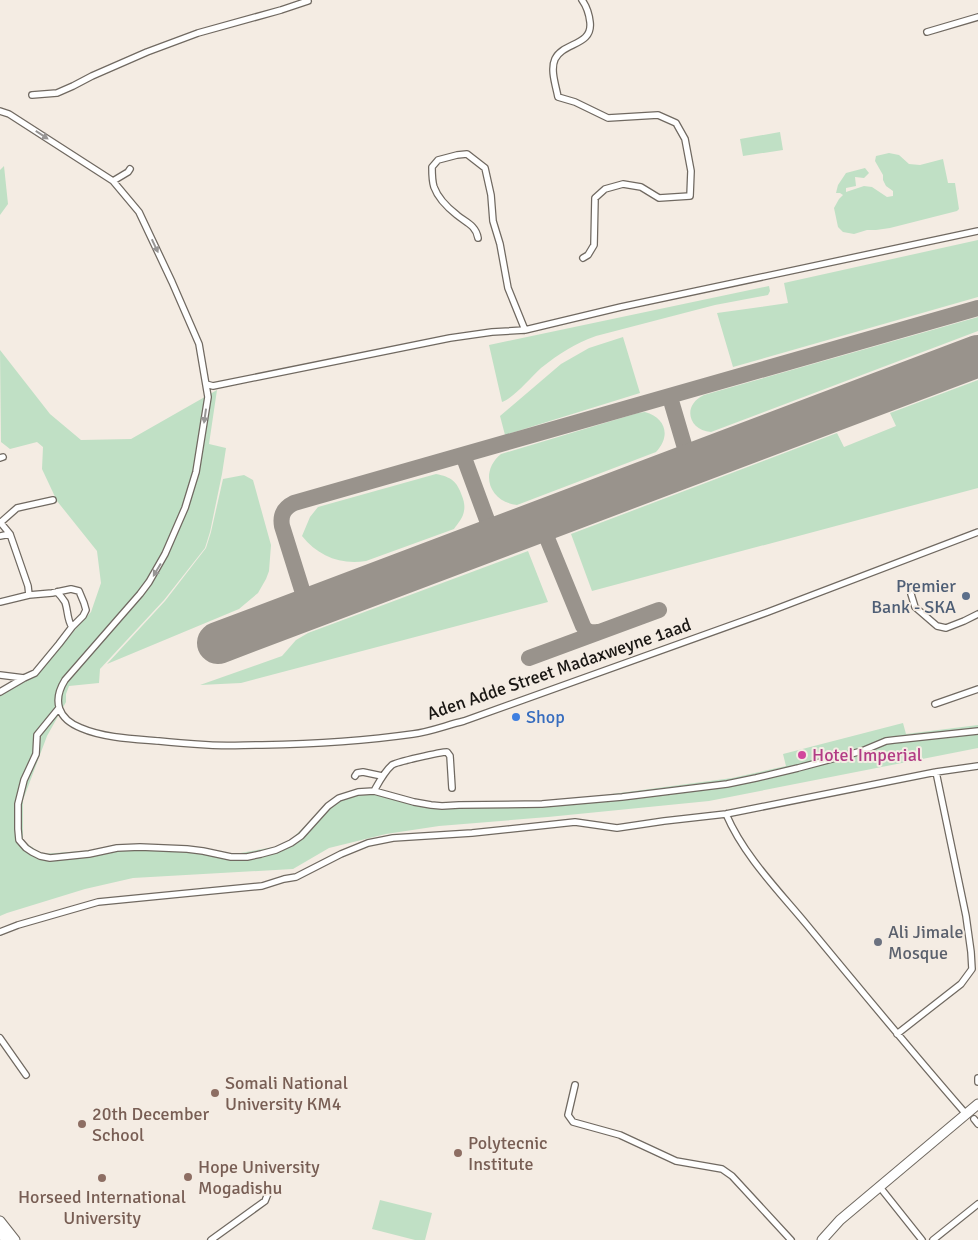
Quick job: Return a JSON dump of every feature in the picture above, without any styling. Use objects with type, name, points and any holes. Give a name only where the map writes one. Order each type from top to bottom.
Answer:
[{"type":"main road","points":[[822,1240],[840,1220],[879,1186],[973,1119],[978,1104]]},
{"type":"main road","points":[[0,1221],[15,1240]]},
{"type":"main road","points":[[0,1232],[6,1240]]},
{"type":"street","points":[[582,0],[590,15],[591,27],[584,39],[559,53],[554,60],[558,97],[575,102],[608,118],[658,115],[676,122],[684,139],[690,171],[690,196],[659,198],[641,187],[623,184],[605,189],[595,198],[594,245],[583,258]]},
{"type":"street","points":[[32,95],[57,93],[147,52],[198,33],[308,1]]},
{"type":"street","points":[[927,32],[978,17]]},
{"type":"street","points":[[0,111],[9,114],[113,181],[139,212],[199,344],[208,397],[196,472],[166,554],[140,594],[65,680],[58,694],[59,708],[36,735],[36,754],[24,780],[18,804],[19,840],[26,848],[40,856],[50,858],[89,854],[117,848],[140,847],[203,850],[231,857],[247,857],[276,850],[296,839],[301,836],[328,806],[339,798],[358,792],[374,792],[422,804],[442,806],[542,804],[622,797],[727,784],[756,778],[862,751],[894,740],[978,731]]},
{"type":"street","points":[[478,238],[472,226],[457,216],[443,202],[434,186],[432,167],[438,160],[467,154],[485,168],[491,195],[493,222],[500,244],[508,288],[525,330]]},
{"type":"street","points":[[113,181],[130,169]]},
{"type":"street","points":[[206,384],[213,386],[450,338],[492,332],[525,330],[621,307],[978,231]]},
{"type":"street","points":[[29,595],[28,586],[10,534],[0,522],[17,508],[53,500]]},
{"type":"street","name":"Aden Adde Street Madaxweyne 1aad","points":[[59,708],[62,715],[68,720],[81,728],[94,732],[144,740],[211,746],[310,744],[415,734],[464,721],[768,612],[978,532]]},
{"type":"street","points":[[0,536],[10,534]]},
{"type":"street","points":[[0,602],[29,595],[75,589],[79,591],[86,610],[35,673],[0,692]]},
{"type":"street","points":[[57,592],[65,602],[69,622],[72,627]]},
{"type":"street","points":[[911,594],[915,607],[937,626],[946,628],[978,614]]},
{"type":"street","points":[[0,675],[24,678]]},
{"type":"street","points":[[935,704],[978,689]]},
{"type":"street","points":[[374,792],[382,776],[394,764],[441,752],[447,752],[450,756],[452,788]]},
{"type":"street","points":[[0,932],[98,902],[262,886],[296,877],[341,854],[368,843],[394,838],[472,833],[575,822],[617,828],[726,814],[936,772],[978,766]]},
{"type":"street","points":[[355,776],[357,773],[363,772],[382,776]]},
{"type":"street","points":[[897,1034],[961,984],[972,969],[966,916],[936,772]]},
{"type":"street","points":[[726,814],[731,826],[753,859],[897,1034],[973,1119]]},
{"type":"street","points":[[0,1038],[26,1075]]},
{"type":"street","points":[[575,1085],[568,1115],[573,1122],[620,1135],[676,1161],[722,1168],[732,1176],[791,1240]]},
{"type":"street","points":[[879,1186],[922,1240]]},
{"type":"street","points":[[211,1240],[265,1201],[269,1191]]},
{"type":"street","points":[[933,1240],[978,1204]]},
{"type":"green space","points":[[780,132],[783,150],[743,156],[740,139]]},
{"type":"green space","points":[[889,153],[899,155],[909,164],[920,165],[943,159],[948,183],[955,183],[959,209],[890,228],[867,230],[854,234],[843,232],[838,227],[834,208],[843,195],[836,193],[838,185],[846,173],[865,168],[869,173],[864,178],[855,177],[856,186],[846,188],[846,192],[864,186],[872,187],[887,197],[893,196],[893,191],[886,186],[883,175],[875,161],[876,156]]},
{"type":"green space","points":[[4,166],[8,204],[0,215],[0,170]]},
{"type":"green space","points":[[978,240],[978,297],[733,367],[717,313],[788,303],[784,283]]},
{"type":"green space","points":[[769,286],[770,291],[768,295],[715,305],[588,339],[541,368],[512,396],[502,402],[489,345]]},
{"type":"green space","points":[[978,317],[978,331],[711,432],[697,427],[693,422],[690,411],[697,399],[704,395]]},
{"type":"green space","points":[[623,337],[640,393],[505,435],[500,416],[561,364],[589,348]]},
{"type":"green space","points":[[0,350],[50,414],[81,440],[131,439],[217,390],[209,444],[226,448],[210,532],[205,548],[164,600],[100,669],[99,683],[69,686],[66,702],[47,736],[23,800],[23,841],[42,854],[150,846],[229,855],[285,845],[334,799],[373,790],[430,804],[560,801],[732,778],[786,766],[783,754],[903,723],[906,734],[978,725],[978,748],[709,801],[439,826],[386,834],[329,848],[293,869],[133,878],[85,889],[0,916],[0,693],[38,671],[91,612],[101,583],[97,551],[57,501],[42,469],[43,447],[37,442],[10,449],[1,442]]},
{"type":"green space","points":[[978,380],[978,488],[592,591],[571,534],[837,433],[844,447],[896,426],[890,413]]},
{"type":"green space","points":[[645,412],[658,419],[664,428],[664,440],[656,452],[517,505],[507,503],[500,498],[490,485],[490,469],[494,461],[501,454]]},
{"type":"green space","points":[[436,474],[453,481],[463,498],[463,514],[454,529],[366,561],[356,562],[330,558],[315,549],[302,536],[310,517],[318,507]]},
{"type":"green space","points":[[244,475],[253,480],[271,545],[269,571],[258,593],[239,609],[107,664],[165,601],[206,548],[223,479]]},
{"type":"green space","points":[[528,551],[548,602],[241,683],[200,685],[282,656],[296,640],[308,633]]},
{"type":"green space","points":[[380,1200],[432,1213],[425,1240],[415,1240],[372,1229]]},
{"type":"taxiway","points":[[308,609],[282,526],[284,512],[294,503],[978,308]]},
{"type":"taxiway","points":[[672,404],[690,465]]},
{"type":"taxiway","points":[[463,455],[494,539]]},
{"type":"taxiway","points":[[540,521],[583,626],[589,632],[598,632]]},
{"type":"taxiway","points":[[529,658],[659,610]]},
{"type":"runway","points":[[218,643],[978,356]]},
{"type":"place","name":"Premier Bank - SKA","points":[[966,596]]},
{"type":"place","name":"Shop","points":[[516,717]]},
{"type":"place","name":"Hotel Imperial","points":[[802,755]]},
{"type":"place","name":"Ali Jimale Mosque","points":[[878,942]]},
{"type":"place","name":"Somali National University KM4","points":[[215,1093]]},
{"type":"place","name":"20th December School","points":[[82,1124]]},
{"type":"place","name":"Polytecnic Institute","points":[[458,1153]]},
{"type":"place","name":"Hope University Mogadishu","points":[[188,1177]]},
{"type":"place","name":"Horseed International University","points":[[102,1178]]}]
